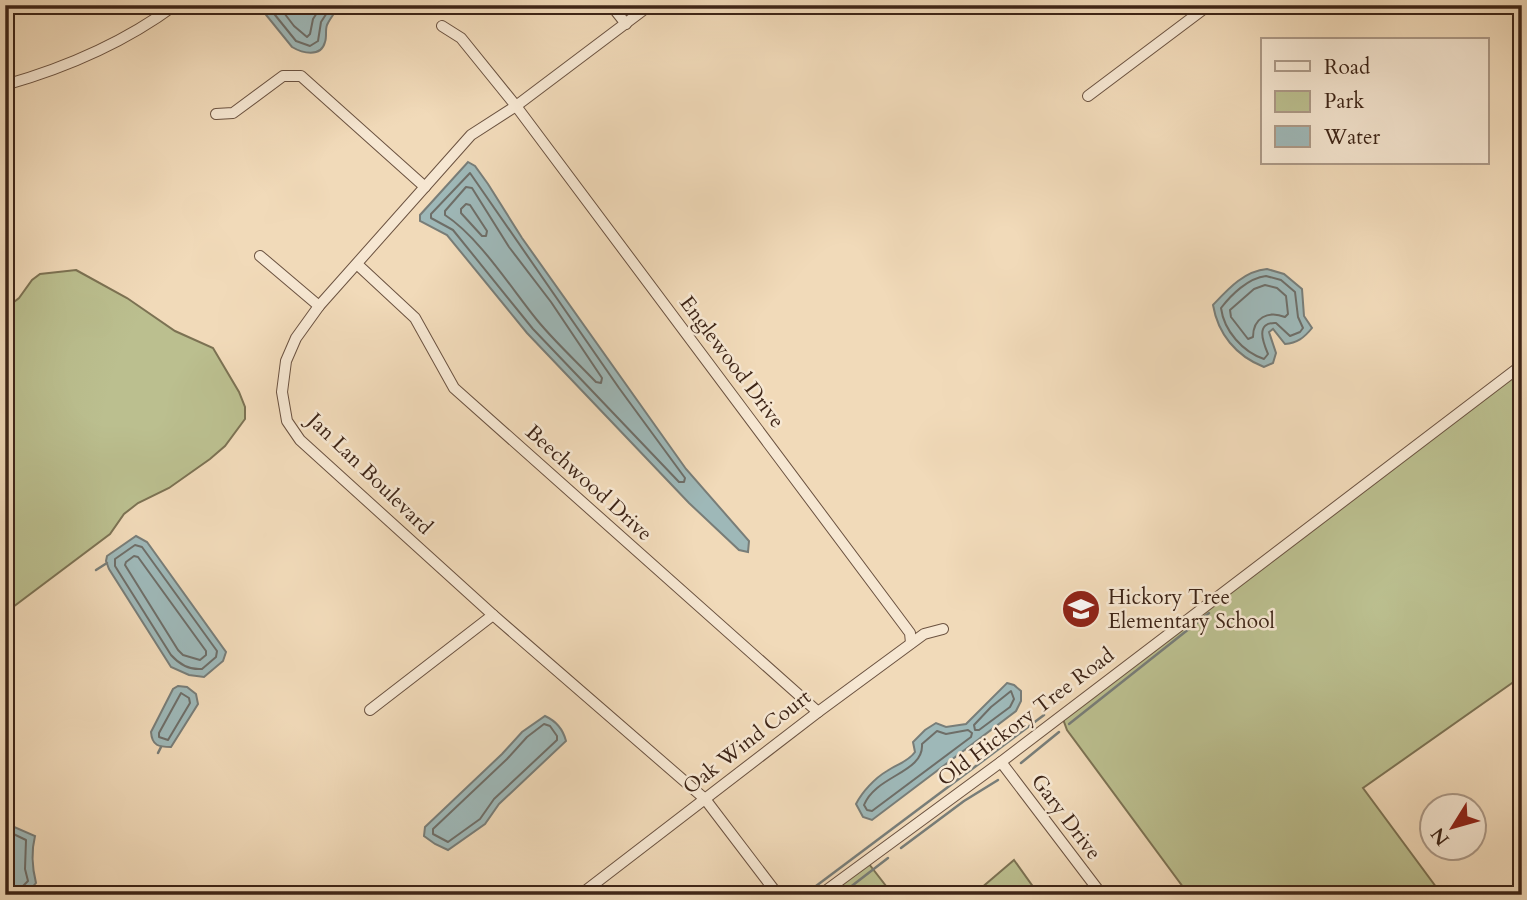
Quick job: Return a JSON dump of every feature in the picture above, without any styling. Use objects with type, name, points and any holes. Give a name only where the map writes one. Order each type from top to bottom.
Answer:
[{"type":"street","points":[[5,85],[65,65],[99,50],[138,30],[175,5]]},
{"type":"street","points":[[611,5],[626,24]]},
{"type":"street","name":"Jan Lan Boulevard","points":[[650,5],[516,106],[471,135],[319,306],[296,338],[286,361],[282,392],[287,421],[300,440],[494,615],[705,799],[778,895]]},
{"type":"street","points":[[1088,96],[1209,5]]},
{"type":"street","name":"Englewood Drive","points":[[442,26],[461,38],[516,106],[910,633],[911,643]]},
{"type":"street","points":[[216,114],[233,113],[284,76],[301,76],[425,187]]},
{"type":"street","points":[[260,256],[319,306]]},
{"type":"street","name":"Beechwood Drive","points":[[358,265],[415,318],[454,388],[818,712]]},
{"type":"street","name":"Old Hickory Tree Road","points":[[820,895],[1001,762],[1522,365]]},
{"type":"street","points":[[369,710],[494,615]]},
{"type":"street","name":"Oak Wind Court","points":[[580,895],[911,643],[924,634],[943,629]]},
{"type":"street","name":"Gary Drive","points":[[1001,762],[1102,895]]},
{"type":"green space","points":[[76,270],[127,298],[175,331],[213,348],[239,392],[245,407],[245,419],[225,446],[210,459],[169,488],[138,503],[124,514],[110,534],[5,613],[5,309],[19,298],[40,274]]},
{"type":"green space","points":[[1515,375],[1522,384],[1522,676],[1363,788],[1442,895],[1189,895],[1067,730],[1063,719]]},
{"type":"green space","points":[[1014,860],[1039,895],[973,895]]},
{"type":"green space","points":[[869,864],[893,895],[827,895]]},
{"type":"water","points":[[258,5],[339,5],[327,25],[323,47],[311,53],[292,47]]},
{"type":"water","points":[[468,162],[475,166],[488,184],[522,238],[686,469],[749,541],[748,552],[739,550],[689,503],[527,333],[447,235],[420,221],[420,215]]},
{"type":"water","points":[[1267,269],[1284,274],[1302,289],[1304,316],[1312,328],[1300,339],[1285,344],[1273,329],[1269,332],[1276,353],[1273,363],[1264,367],[1245,357],[1230,343],[1219,325],[1213,305],[1244,277]]},
{"type":"water","points":[[136,536],[147,542],[226,652],[223,661],[204,677],[189,675],[171,667],[109,569],[107,556]]},
{"type":"water","points":[[1007,683],[1021,691],[1021,701],[1016,711],[872,820],[863,817],[856,804],[862,795],[878,777],[906,761],[915,752],[913,742],[925,730],[936,723],[946,727],[966,724]]},
{"type":"water","points":[[178,686],[187,687],[196,694],[198,704],[171,747],[160,746],[153,740],[151,732],[173,689]]},
{"type":"water","points":[[545,716],[553,720],[566,741],[499,804],[485,824],[448,850],[424,836],[425,827],[522,732]]},
{"type":"water","points":[[5,823],[35,836],[32,860],[36,883],[26,891],[14,895],[5,895]]},
{"type":"waterway","points":[[96,570],[107,563]]},
{"type":"waterway","points":[[1069,724],[1209,613]]},
{"type":"waterway","points":[[804,895],[1044,715]]},
{"type":"waterway","points":[[1021,763],[1059,732]]},
{"type":"waterway","points":[[158,753],[161,747]]},
{"type":"waterway","points":[[901,848],[964,801],[998,780]]},
{"type":"waterway","points":[[840,895],[888,858]]},
{"type":"place","name":"Hickory Tree Elementary School","points":[[1081,609]]}]
